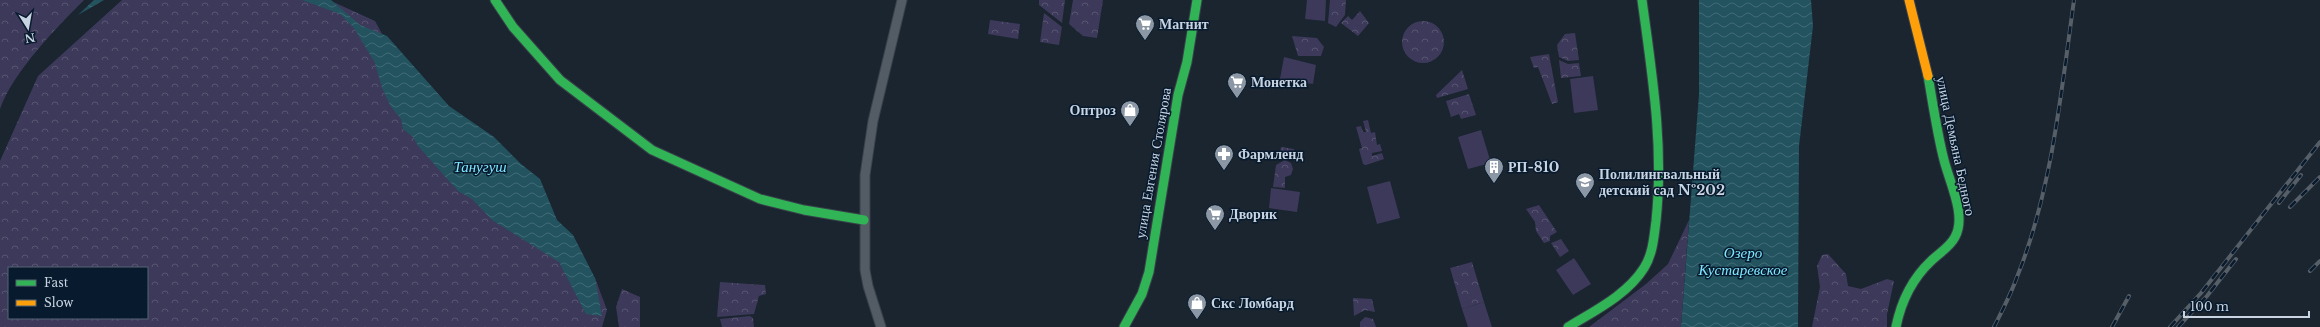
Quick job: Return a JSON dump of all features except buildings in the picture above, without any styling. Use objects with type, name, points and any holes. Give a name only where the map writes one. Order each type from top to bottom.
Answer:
[{"type":"street","points":[[495,0],[513,27],[560,80],[652,150],[760,199],[804,210],[864,220]]},
{"type":"street","points":[[881,327],[868,286],[865,270],[864,220],[866,175],[873,121],[902,0]]},
{"type":"street","name":"улица Евгения Столярова","points":[[1124,327],[1142,294],[1149,272],[1178,95],[1186,67],[1197,0]]},
{"type":"street","points":[[1568,327],[1596,309],[1636,278],[1646,264],[1652,248],[1658,201],[1659,135],[1642,0]]},
{"type":"street","name":"улица Демьяна Бедного","points":[[1896,327],[1904,299],[1916,278],[1956,235],[1958,226],[1951,177],[1944,161],[1924,56],[1909,0]]},
{"type":"green space","points":[[0,0],[84,0],[36,51],[15,80],[0,109]]},
{"type":"green space","points":[[122,0],[329,0],[375,21],[425,113],[595,278],[607,310],[602,327],[0,327],[0,161],[38,76]]},
{"type":"green space","points":[[1039,0],[1065,0],[1062,23],[1039,5]]},
{"type":"green space","points":[[1073,0],[1103,0],[1097,38],[1083,36],[1069,24]]},
{"type":"green space","points":[[1307,0],[1326,0],[1325,21],[1305,19]]},
{"type":"green space","points":[[1330,0],[1346,0],[1345,15],[1336,27],[1328,23]]},
{"type":"green space","points":[[1360,11],[1369,23],[1358,36],[1341,23],[1348,16],[1352,20]]},
{"type":"green space","points":[[1044,13],[1062,27],[1059,45],[1040,42]]},
{"type":"green space","points":[[990,20],[1020,24],[1018,39],[988,34]]},
{"type":"green space","points":[[1423,21],[1431,23],[1440,31],[1444,42],[1442,50],[1434,59],[1423,63],[1415,61],[1406,53],[1402,42],[1404,34],[1412,25]]},
{"type":"green space","points":[[1575,33],[1579,60],[1568,61],[1559,57],[1557,45],[1565,34]]},
{"type":"green space","points":[[1292,36],[1317,38],[1324,47],[1321,56],[1298,56]]},
{"type":"green space","points":[[1549,54],[1558,102],[1552,104],[1538,67],[1534,68],[1530,57]]},
{"type":"green space","points":[[1284,57],[1316,65],[1313,84],[1280,79]]},
{"type":"green space","points":[[1559,60],[1568,64],[1579,63],[1581,76],[1561,78]]},
{"type":"green space","points":[[1462,70],[1468,89],[1437,98],[1436,95]]},
{"type":"green space","points":[[1593,76],[1598,110],[1574,113],[1570,79]]},
{"type":"green space","points":[[1469,94],[1476,115],[1461,119],[1459,114],[1451,117],[1446,101]]},
{"type":"green space","points":[[1368,120],[1371,133],[1375,132],[1377,145],[1380,144],[1382,151],[1372,153],[1372,156],[1382,153],[1384,159],[1366,165],[1363,164],[1359,149],[1362,148],[1356,127],[1361,126],[1363,132],[1366,132],[1363,121]]},
{"type":"green space","points":[[1481,130],[1491,163],[1468,169],[1458,137]]},
{"type":"green space","points":[[1281,147],[1294,149],[1295,161],[1285,154],[1279,157]]},
{"type":"green space","points":[[1285,160],[1291,163],[1293,169],[1291,175],[1285,177],[1285,188],[1273,187],[1276,165]]},
{"type":"green space","points":[[1390,181],[1400,218],[1377,224],[1367,187]]},
{"type":"green space","points":[[1271,188],[1300,192],[1297,212],[1269,208]]},
{"type":"green space","points":[[1539,205],[1557,232],[1550,236],[1550,241],[1544,243],[1536,231],[1535,222],[1526,209]]},
{"type":"green space","points":[[1689,220],[1681,327],[1589,327],[1646,284],[1668,264]]},
{"type":"green space","points":[[1561,239],[1569,251],[1560,257],[1551,243]]},
{"type":"green space","points":[[1828,254],[1846,274],[1848,286],[1861,289],[1887,279],[1894,281],[1887,314],[1887,327],[1812,327],[1820,287],[1817,266],[1822,255]]},
{"type":"green space","points":[[1574,258],[1591,284],[1573,295],[1556,270]]},
{"type":"green space","points":[[1472,262],[1484,302],[1462,309],[1450,268]]},
{"type":"green space","points":[[720,282],[765,285],[766,294],[759,296],[754,314],[717,317]]},
{"type":"green space","points":[[622,289],[640,297],[640,327],[619,327],[616,307]]},
{"type":"green space","points":[[1353,298],[1372,299],[1375,312],[1365,310],[1354,316]]},
{"type":"green space","points":[[1484,302],[1492,327],[1468,327],[1462,309]]},
{"type":"green space","points":[[750,316],[753,318],[754,327],[722,327],[720,319]]},
{"type":"green space","points":[[1365,317],[1373,319],[1376,327],[1360,327],[1360,322]]},
{"type":"water","points":[[94,0],[104,0],[78,15]]},
{"type":"water","name":"Танугуш","points":[[302,0],[331,0],[360,25],[387,36],[449,106],[494,137],[521,164],[540,179],[557,220],[573,235],[595,278],[602,316],[586,314],[559,262],[492,220],[472,199],[458,191],[418,146],[413,137],[403,129],[401,119],[391,107],[382,88],[375,63],[354,28],[340,14]]},
{"type":"water","name":"Озеро Кустаревское","points":[[1699,0],[1811,0],[1813,26],[1799,146],[1798,327],[1681,327],[1699,94]]},
{"type":"railway","points":[[1994,327],[2015,283],[2039,210],[2054,141],[2074,0]]},
{"type":"railway","points":[[2170,327],[2201,293],[2320,142]]},
{"type":"railway","points":[[2279,203],[2301,175]]},
{"type":"railway","points":[[2290,207],[2320,177]]},
{"type":"railway","points":[[2178,327],[2207,296],[2236,259]]},
{"type":"railway","points":[[2310,271],[2320,261]]},
{"type":"railway","points":[[2112,327],[2129,296]]},
{"type":"traffic: fast","points":[[495,0],[513,27],[560,80],[652,150],[760,199],[804,210],[864,220]]},
{"type":"traffic: fast","points":[[1124,327],[1142,294],[1149,272],[1178,95],[1187,62],[1197,0]]},
{"type":"traffic: fast","points":[[1568,327],[1609,302],[1629,286],[1637,278],[1647,263],[1653,245],[1658,193],[1658,138],[1653,83],[1642,0]]},
{"type":"traffic: fast","points":[[1896,327],[1901,309],[1913,283],[1934,258],[1950,244],[1958,229],[1959,219],[1956,198],[1946,168],[1937,129],[1928,76]]},
{"type":"traffic: slow","points":[[1909,0],[1928,76]]},
{"type":"place","name":"Магнит","points":[[1145,41]]},
{"type":"place","name":"Монетка","points":[[1237,99]]},
{"type":"place","name":"Оптроз","points":[[1130,127]]},
{"type":"place","name":"Фармленд","points":[[1224,171]]},
{"type":"place","name":"РП-810","points":[[1494,184]]},
{"type":"place","name":"Полилингвальный детский сад №202","points":[[1585,199]]},
{"type":"place","name":"Дворик","points":[[1215,231]]},
{"type":"place","name":"Скс Ломбард","points":[[1197,320]]}]
